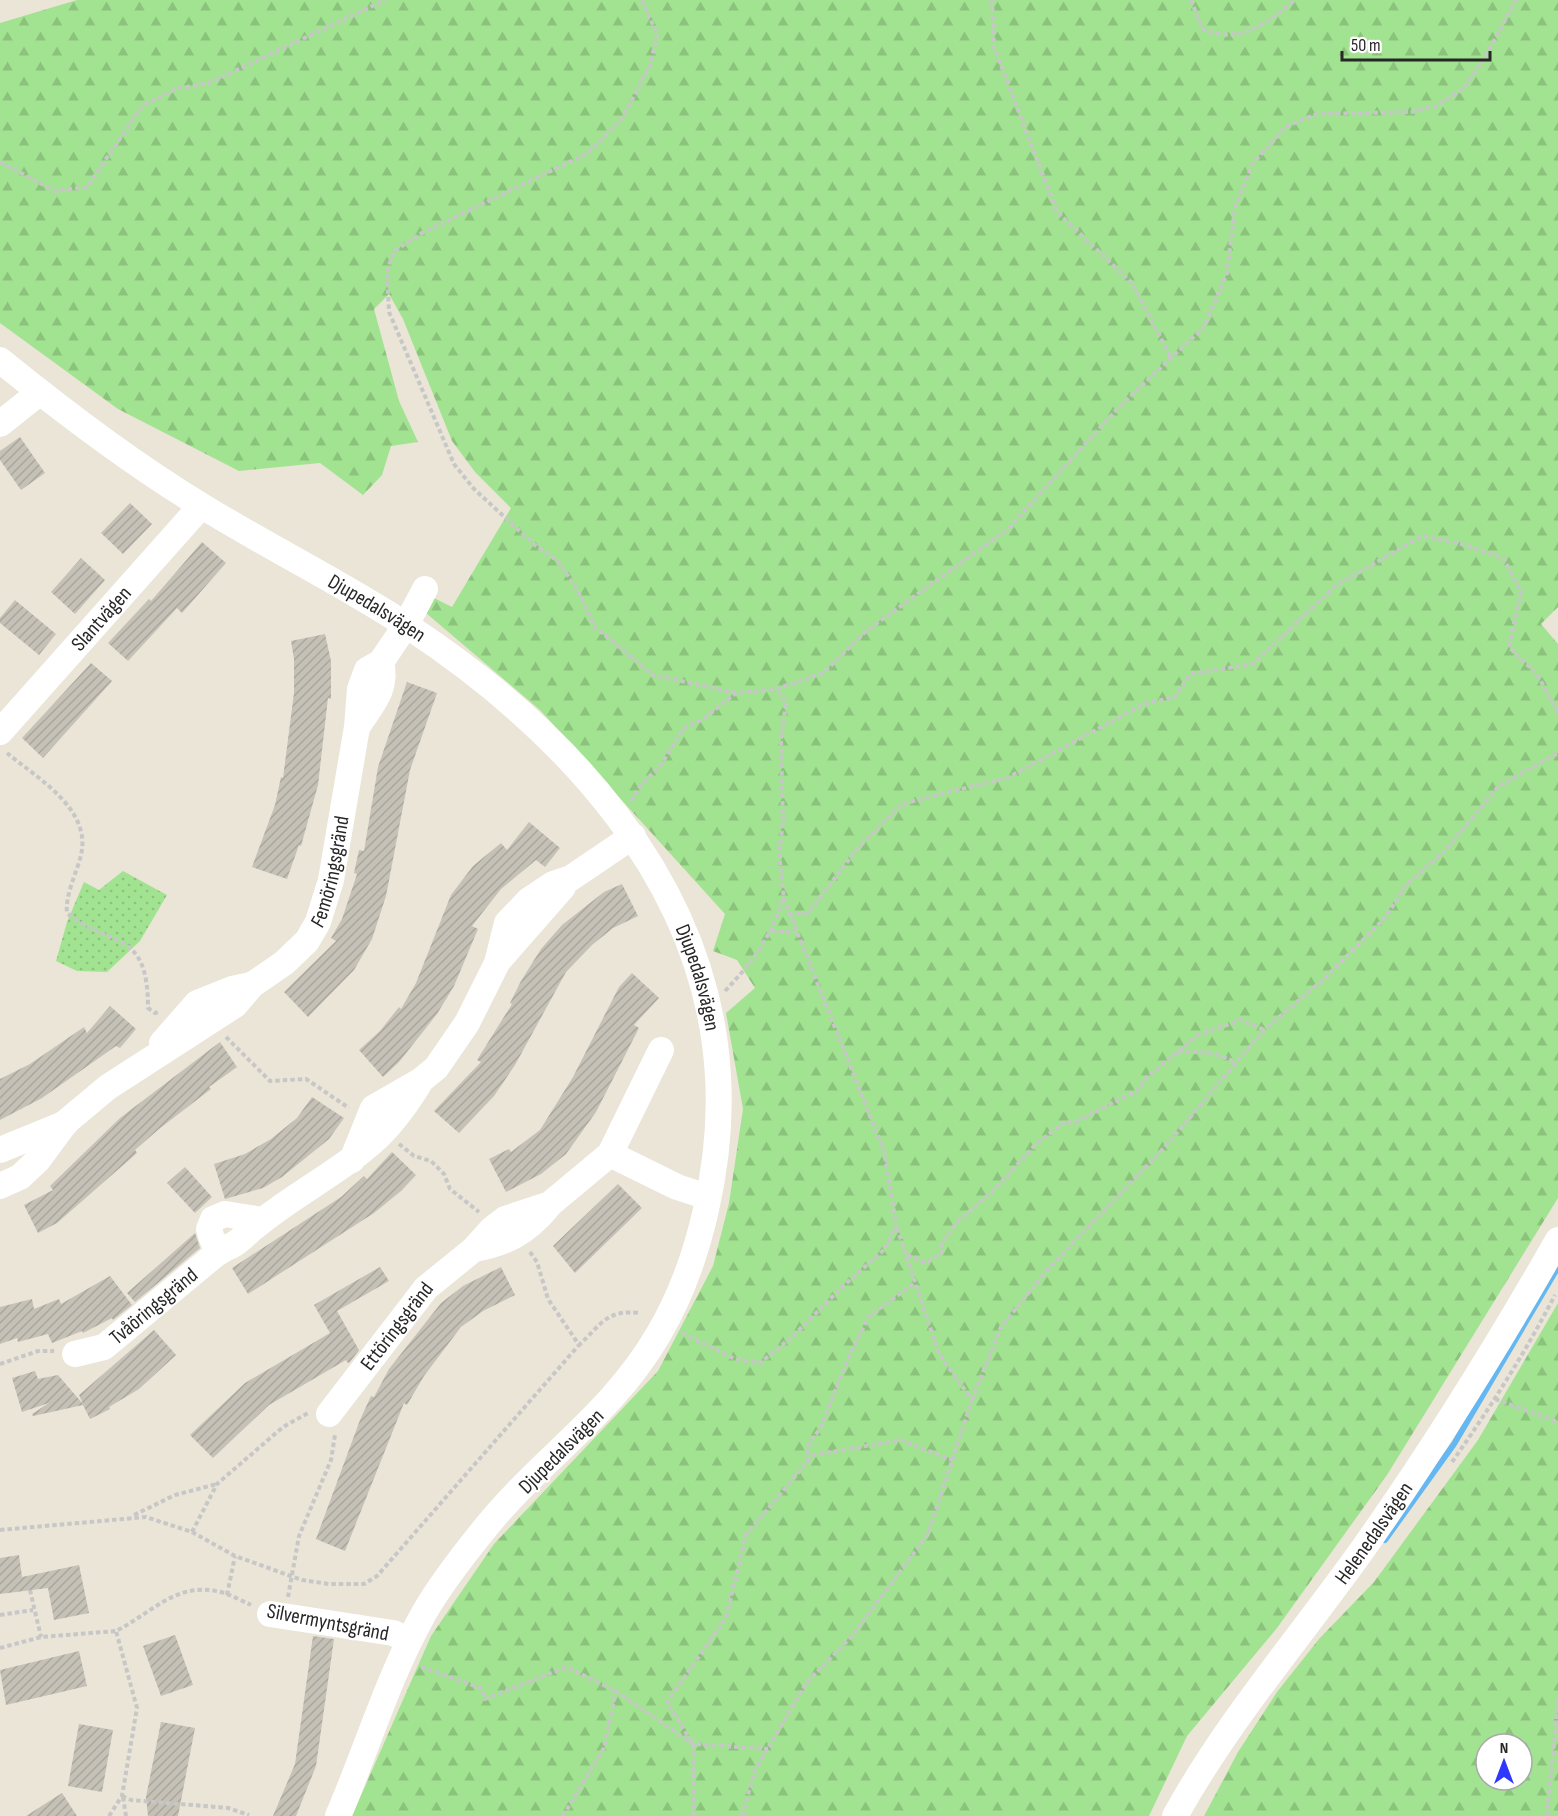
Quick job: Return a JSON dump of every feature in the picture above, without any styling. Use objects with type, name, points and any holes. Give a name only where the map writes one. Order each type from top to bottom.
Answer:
[{"type":"street","name":"Djupedalsvägen","points":[[0,360],[93,433],[201,506],[406,626],[467,668],[527,717],[564,753],[633,836],[664,887],[685,930],[707,999],[717,1059],[719,1095],[715,1168],[677,1296],[658,1336],[605,1408],[488,1524],[426,1609],[405,1650],[338,1816]]},
{"type":"street","points":[[0,424],[40,392]]},
{"type":"street","name":"Slantvägen","points":[[0,732],[201,506]]},
{"type":"street","name":"Femöringsgränd","points":[[3,1179],[20,1177],[38,1160],[66,1122],[202,1015],[235,1005],[252,985],[292,956],[307,941],[318,922],[331,880],[357,727],[377,698],[385,676],[381,662],[406,626],[425,589]]},
{"type":"street","name":"Tvåöringsgränd","points":[[75,1354],[104,1347],[216,1254],[228,1247],[220,1247],[213,1241],[209,1228],[213,1219],[225,1214],[262,1220],[352,1160],[375,1126],[400,1115],[420,1082],[436,1068],[467,1023],[497,963],[571,878],[633,836]]},
{"type":"street","points":[[661,1050],[610,1154],[677,1186],[708,1197]]},
{"type":"street","name":"Femöringsgränd","points":[[0,1150],[66,1122]]},
{"type":"street","name":"Ettöringsgränd","points":[[330,1414],[426,1288],[474,1249],[491,1246],[505,1231],[536,1221],[550,1204],[610,1154]]},
{"type":"street","name":"Helenedalsvägen","points":[[1174,1816],[1202,1767],[1247,1701],[1364,1548],[1444,1432],[1558,1240]]},
{"type":"street","name":"Silvermyntsgränd","points":[[270,1614],[393,1633],[405,1650]]},
{"type":"path","points":[[0,162],[55,191],[87,187],[142,106],[176,89],[209,83],[385,0]]},
{"type":"path","points":[[642,0],[657,34],[651,63],[623,117],[588,153],[422,233],[394,251],[387,271],[389,312],[454,464],[474,489],[536,546],[558,561],[577,590],[595,627],[653,675],[737,693],[776,689],[823,673],[866,631],[1008,529],[1118,408],[1204,327],[1227,273],[1235,207],[1253,163],[1287,126],[1317,114],[1411,112],[1436,106],[1463,88],[1482,61],[1516,0]]},
{"type":"path","points":[[992,0],[994,47],[1058,212],[1132,283],[1171,358]]},
{"type":"path","points":[[1191,0],[1202,28],[1217,36],[1248,32],[1295,0]]},
{"type":"path","points":[[789,915],[808,913],[857,849],[902,804],[1009,777],[1144,704],[1175,697],[1190,674],[1253,664],[1335,586],[1381,557],[1422,536],[1462,544],[1503,558],[1521,591],[1509,647],[1537,674],[1558,713]]},
{"type":"path","points":[[776,689],[786,702],[781,741],[780,798],[783,822],[778,854],[784,899],[884,1150],[896,1224],[939,1354],[972,1400]]},
{"type":"path","points":[[617,814],[656,772],[684,728],[703,719],[737,693]]},
{"type":"path","points":[[0,746],[67,804],[77,818],[83,844],[67,913],[76,921],[130,945],[145,976],[148,1008],[155,1013],[167,1011],[174,1003],[202,1015],[270,1081],[306,1079],[414,1156],[431,1161],[444,1174],[450,1189],[505,1231],[537,1262],[548,1299],[579,1345]]},
{"type":"path","points":[[742,1816],[755,1770],[807,1682],[852,1636],[928,1534],[972,1400],[1001,1327],[1047,1270],[1164,1148],[1264,1030],[1324,979],[1385,918],[1406,885],[1444,852],[1499,786],[1558,753]]},
{"type":"path","points":[[707,999],[724,992],[754,960],[771,932],[784,899]]},
{"type":"path","points":[[771,932],[796,932]]},
{"type":"path","points":[[906,1254],[926,1263],[942,1253],[942,1245],[957,1222],[994,1190],[1035,1145],[1063,1123],[1075,1122],[1138,1090],[1146,1077],[1198,1035],[1241,1020],[1264,1030]]},
{"type":"path","points":[[1178,1051],[1214,1053],[1236,1062]]},
{"type":"path","points":[[676,1331],[735,1359],[760,1363],[792,1337],[842,1287],[885,1249],[896,1224]]},
{"type":"path","points":[[807,1462],[809,1444],[820,1427],[847,1361],[869,1316],[915,1283]]},
{"type":"path","points":[[0,1530],[132,1516],[146,1517],[192,1532],[235,1556],[291,1577],[329,1584],[363,1584],[377,1576],[602,1321],[614,1313],[640,1313]]},
{"type":"path","points":[[0,1364],[38,1351],[75,1354]]},
{"type":"path","points":[[1495,1399],[1558,1422]]},
{"type":"path","points":[[192,1532],[217,1484],[283,1427],[309,1413],[330,1414],[335,1436],[332,1454],[299,1536],[291,1577]]},
{"type":"path","points":[[694,1816],[693,1744],[667,1702],[726,1618],[746,1535],[813,1455],[901,1440],[952,1460]]},
{"type":"path","points":[[132,1516],[175,1495],[217,1484]]},
{"type":"path","points":[[227,1595],[235,1556]]},
{"type":"path","name":"Silvermyntsgränd","points":[[0,1648],[41,1637],[116,1631],[134,1622],[177,1593],[197,1589],[218,1591],[270,1614]]},
{"type":"path","points":[[30,1590],[33,1611],[41,1637]]},
{"type":"path","points":[[0,1615],[33,1611]]},
{"type":"path","points":[[116,1631],[137,1708],[122,1796],[126,1816]]},
{"type":"path","points":[[405,1650],[481,1688],[485,1699],[566,1667],[616,1691],[693,1744],[768,1749]]},
{"type":"path","points":[[563,1816],[604,1748],[616,1691]]},
{"type":"path","points":[[1547,1816],[1558,1699]]},
{"type":"path","points":[[122,1796],[131,1800],[228,1808],[249,1815]]},
{"type":"path","points":[[110,1816],[122,1796]]},
{"type":"green space","points":[[77,0],[1558,0],[1558,607],[1541,624],[1558,644],[1558,1198],[1387,1475],[1277,1628],[1187,1736],[1149,1816],[352,1816],[431,1636],[494,1544],[658,1371],[713,1266],[729,1203],[743,1109],[726,1013],[755,988],[737,960],[713,951],[725,914],[540,710],[419,607],[426,594],[452,607],[511,508],[475,472],[452,441],[403,319],[389,294],[374,309],[399,401],[418,442],[391,446],[382,475],[363,495],[320,463],[239,471],[118,409],[0,323],[0,23]]},
{"type":"green space","points":[[123,871],[167,895],[140,941],[107,972],[77,971],[56,961],[67,922],[84,882],[99,890]]},
{"type":"green space","points":[[1558,1303],[1558,1816],[1204,1816],[1238,1752],[1277,1692],[1319,1639],[1374,1582],[1478,1440]]},
{"type":"building","points":[[20,437],[45,473],[21,490],[0,460],[0,451]]},
{"type":"building","points":[[130,503],[152,524],[123,554],[101,533]]},
{"type":"building","points":[[202,542],[226,563],[182,613],[177,608],[128,661],[108,643],[149,599],[151,601]]},
{"type":"building","points":[[81,558],[105,580],[75,614],[51,592]]},
{"type":"building","points":[[15,600],[56,634],[39,655],[0,623],[0,618]]},
{"type":"building","points":[[325,634],[331,661],[331,699],[328,698],[318,785],[301,846],[299,845],[287,879],[252,867],[275,805],[281,777],[283,778],[294,693],[294,659],[291,641]]},
{"type":"building","points":[[91,663],[112,681],[43,758],[22,738]]},
{"type":"building","points":[[407,682],[437,693],[410,770],[386,896],[372,939],[354,970],[308,1017],[284,992],[336,941],[331,938],[342,919],[357,874],[354,873],[359,850],[364,851],[378,767]]},
{"type":"building","points":[[529,822],[560,848],[545,867],[536,860],[501,889],[472,926],[478,929],[454,986],[437,1014],[399,1062],[383,1077],[359,1050],[380,1031],[399,1007],[401,1009],[416,983],[451,895],[473,866],[501,843],[507,850]]},
{"type":"building","points":[[622,884],[638,916],[613,928],[592,945],[566,972],[515,1065],[494,1096],[459,1133],[434,1111],[481,1062],[477,1060],[512,1004],[510,1003],[521,981],[541,949],[562,925],[604,892]]},
{"type":"building","points":[[632,973],[659,998],[634,1025],[639,1028],[596,1112],[566,1154],[541,1174],[506,1192],[489,1159],[509,1149],[511,1152],[540,1130],[573,1077],[619,987]]},
{"type":"building","points":[[110,1006],[136,1029],[120,1048],[116,1046],[42,1098],[0,1120],[0,1079],[30,1064],[84,1027],[87,1033]]},
{"type":"building","points":[[220,1042],[237,1067],[159,1129],[135,1150],[137,1153],[57,1223],[38,1233],[24,1205],[53,1190],[50,1186],[120,1118]]},
{"type":"building","points":[[312,1097],[344,1118],[329,1139],[282,1177],[263,1188],[225,1199],[214,1164],[245,1154],[271,1139],[297,1118]]},
{"type":"building","points":[[392,1152],[416,1175],[401,1191],[374,1213],[248,1294],[232,1268],[341,1197],[364,1176],[367,1179]]},
{"type":"building","points":[[185,1167],[212,1197],[195,1213],[167,1183]]},
{"type":"building","points":[[618,1184],[642,1208],[575,1273],[553,1246]]},
{"type":"building","points":[[195,1233],[200,1248],[135,1302],[127,1293]]},
{"type":"building","points":[[380,1267],[389,1281],[337,1311],[359,1350],[350,1362],[346,1360],[269,1405],[213,1458],[190,1435],[245,1383],[330,1333],[314,1305]]},
{"type":"building","points":[[501,1267],[515,1295],[483,1311],[461,1327],[424,1376],[407,1405],[404,1403],[345,1551],[316,1539],[360,1420],[371,1396],[374,1397],[389,1369],[441,1303],[463,1286]]},
{"type":"building","points":[[110,1276],[132,1305],[113,1320],[112,1318],[83,1333],[82,1331],[52,1343],[48,1334],[18,1342],[17,1338],[0,1344],[0,1307],[32,1299],[34,1309],[59,1299],[61,1304]]},
{"type":"building","points":[[154,1330],[176,1355],[139,1389],[109,1407],[110,1409],[90,1419],[83,1405],[33,1416],[32,1414],[49,1403],[22,1412],[12,1378],[35,1371],[38,1379],[58,1375],[83,1404],[79,1395]]},
{"type":"building","points":[[19,1555],[22,1577],[79,1565],[89,1613],[54,1620],[48,1588],[0,1594],[0,1558]]},
{"type":"building","points":[[175,1635],[193,1685],[161,1696],[143,1646]]},
{"type":"building","points":[[313,1636],[334,1639],[316,1766],[296,1816],[273,1816],[295,1764]]},
{"type":"building","points":[[79,1651],[87,1686],[6,1705],[0,1670]]},
{"type":"building","points":[[161,1722],[195,1728],[178,1816],[148,1816],[146,1797]]},
{"type":"building","points":[[79,1724],[113,1730],[102,1792],[68,1786]]},
{"type":"building","points":[[62,1793],[77,1816],[26,1816]]},
{"type":"waterway","points":[[1385,1540],[1454,1444],[1558,1267]]}]
